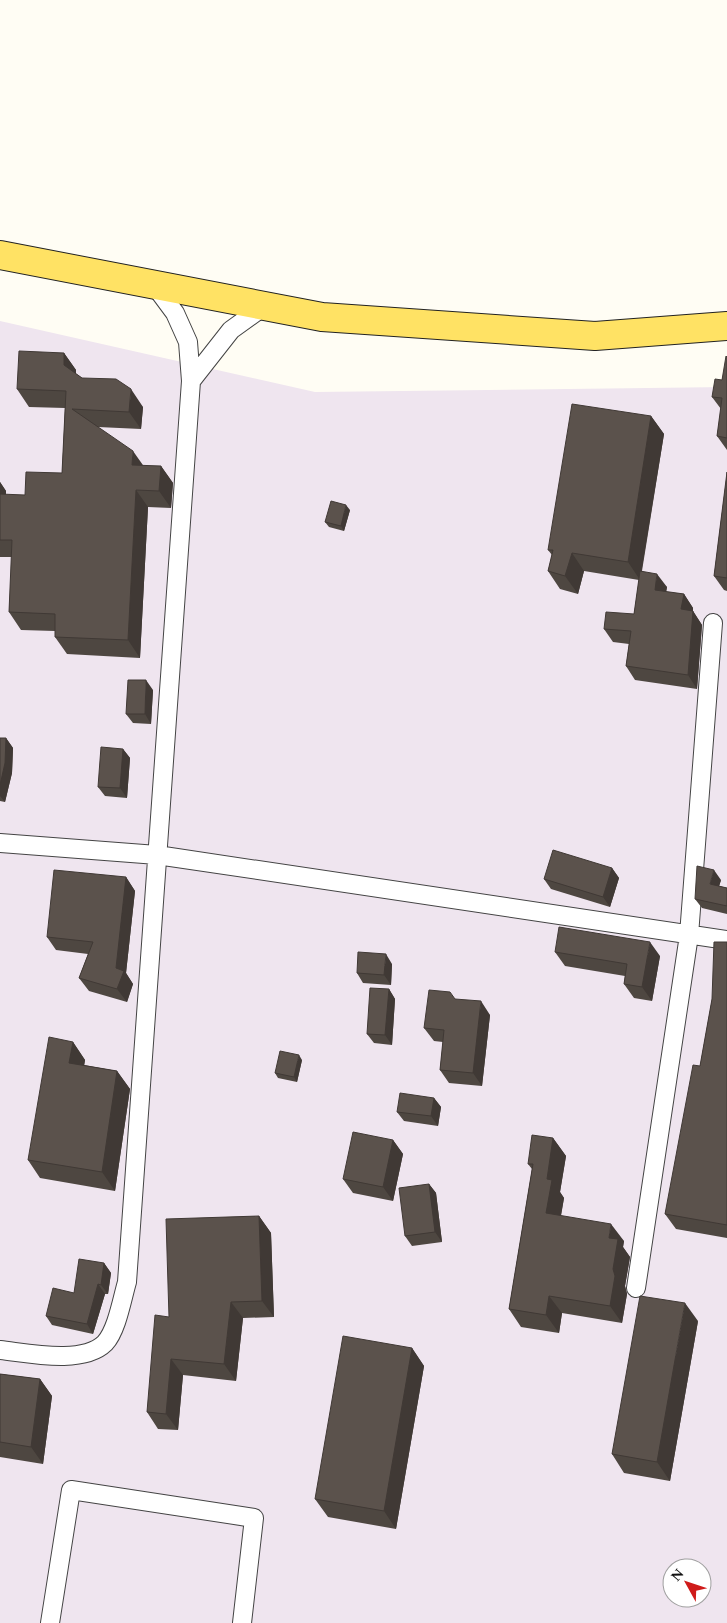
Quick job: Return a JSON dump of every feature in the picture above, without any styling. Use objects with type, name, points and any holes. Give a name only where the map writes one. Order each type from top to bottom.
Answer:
[{"type":"main road","points":[[0,255],[322,317],[595,336],[727,326]]},
{"type":"street","points":[[0,1350],[48,1355],[86,1354],[105,1343],[118,1318],[127,1282],[191,380],[188,342],[175,314],[155,286]]},
{"type":"street","points":[[191,380],[232,330],[263,307]]},
{"type":"street","points":[[636,1288],[689,935],[713,623]]},
{"type":"street","points":[[0,843],[157,856],[727,940]]},
{"type":"street","points":[[50,1623],[71,1490],[254,1518],[242,1623]]},
{"type":"shaded area","points":[[0,321],[315,392],[727,387],[727,1623],[0,1623]]},
{"type":"building","points":[[19,351],[64,353],[64,365],[82,378],[116,379],[131,389],[129,412],[72,409],[133,451],[132,465],[161,466],[159,491],[136,490],[128,640],[55,637],[55,614],[9,612],[12,540],[0,540],[0,494],[25,495],[26,472],[62,473],[66,391],[17,389]]},
{"type":"building","points":[[726,356],[727,438],[717,436],[722,398],[712,397],[715,379],[722,380]]},
{"type":"building","points":[[572,404],[651,416],[628,562],[572,553],[565,576],[548,571],[553,550],[548,550]]},
{"type":"building","points":[[727,472],[727,578],[714,576]]},
{"type":"building","points":[[331,501],[346,505],[341,526],[325,522]]},
{"type":"building","points":[[640,571],[657,574],[655,590],[684,594],[681,609],[693,611],[688,675],[626,666],[631,631],[604,629],[606,612],[634,614]]},
{"type":"building","points":[[128,680],[146,680],[145,714],[126,714]]},
{"type":"building","points":[[0,738],[6,738],[5,763],[0,785]]},
{"type":"building","points":[[101,747],[123,749],[120,788],[98,787]]},
{"type":"building","points":[[553,850],[612,868],[603,897],[544,879]]},
{"type":"building","points":[[697,866],[714,870],[710,884],[727,888],[727,906],[695,899]]},
{"type":"building","points":[[54,870],[126,877],[116,968],[124,971],[117,989],[79,978],[93,942],[47,937]]},
{"type":"building","points":[[559,927],[650,942],[642,987],[624,984],[627,964],[555,952]]},
{"type":"building","points":[[714,942],[727,942],[727,1225],[665,1214],[693,1065],[700,1066],[712,999]]},
{"type":"building","points":[[358,952],[386,954],[384,975],[357,973]]},
{"type":"building","points":[[370,988],[389,989],[385,1035],[367,1034]]},
{"type":"building","points":[[429,990],[450,992],[455,999],[481,1001],[473,1073],[440,1070],[444,1030],[424,1028]]},
{"type":"building","points":[[49,1037],[73,1042],[69,1063],[117,1071],[102,1172],[28,1160]]},
{"type":"building","points":[[280,1051],[299,1055],[294,1077],[275,1073]]},
{"type":"building","points":[[400,1093],[434,1098],[431,1116],[397,1112]]},
{"type":"building","points":[[353,1132],[393,1140],[383,1187],[343,1179]]},
{"type":"building","points":[[532,1135],[553,1138],[547,1179],[552,1180],[546,1213],[611,1224],[609,1238],[618,1239],[610,1306],[549,1296],[546,1315],[509,1309],[533,1164],[528,1164]]},
{"type":"building","points":[[429,1184],[435,1232],[405,1236],[399,1188]]},
{"type":"building","points":[[259,1216],[262,1301],[231,1302],[224,1364],[171,1359],[166,1414],[147,1412],[155,1315],[169,1317],[166,1219]]},
{"type":"building","points":[[79,1259],[104,1263],[101,1285],[98,1284],[87,1324],[46,1316],[53,1288],[74,1293]]},
{"type":"building","points":[[640,1296],[685,1303],[657,1462],[612,1454]]},
{"type":"building","points":[[343,1336],[412,1348],[384,1511],[315,1499]]},
{"type":"building","points":[[0,1374],[40,1379],[31,1447],[0,1442]]}]
